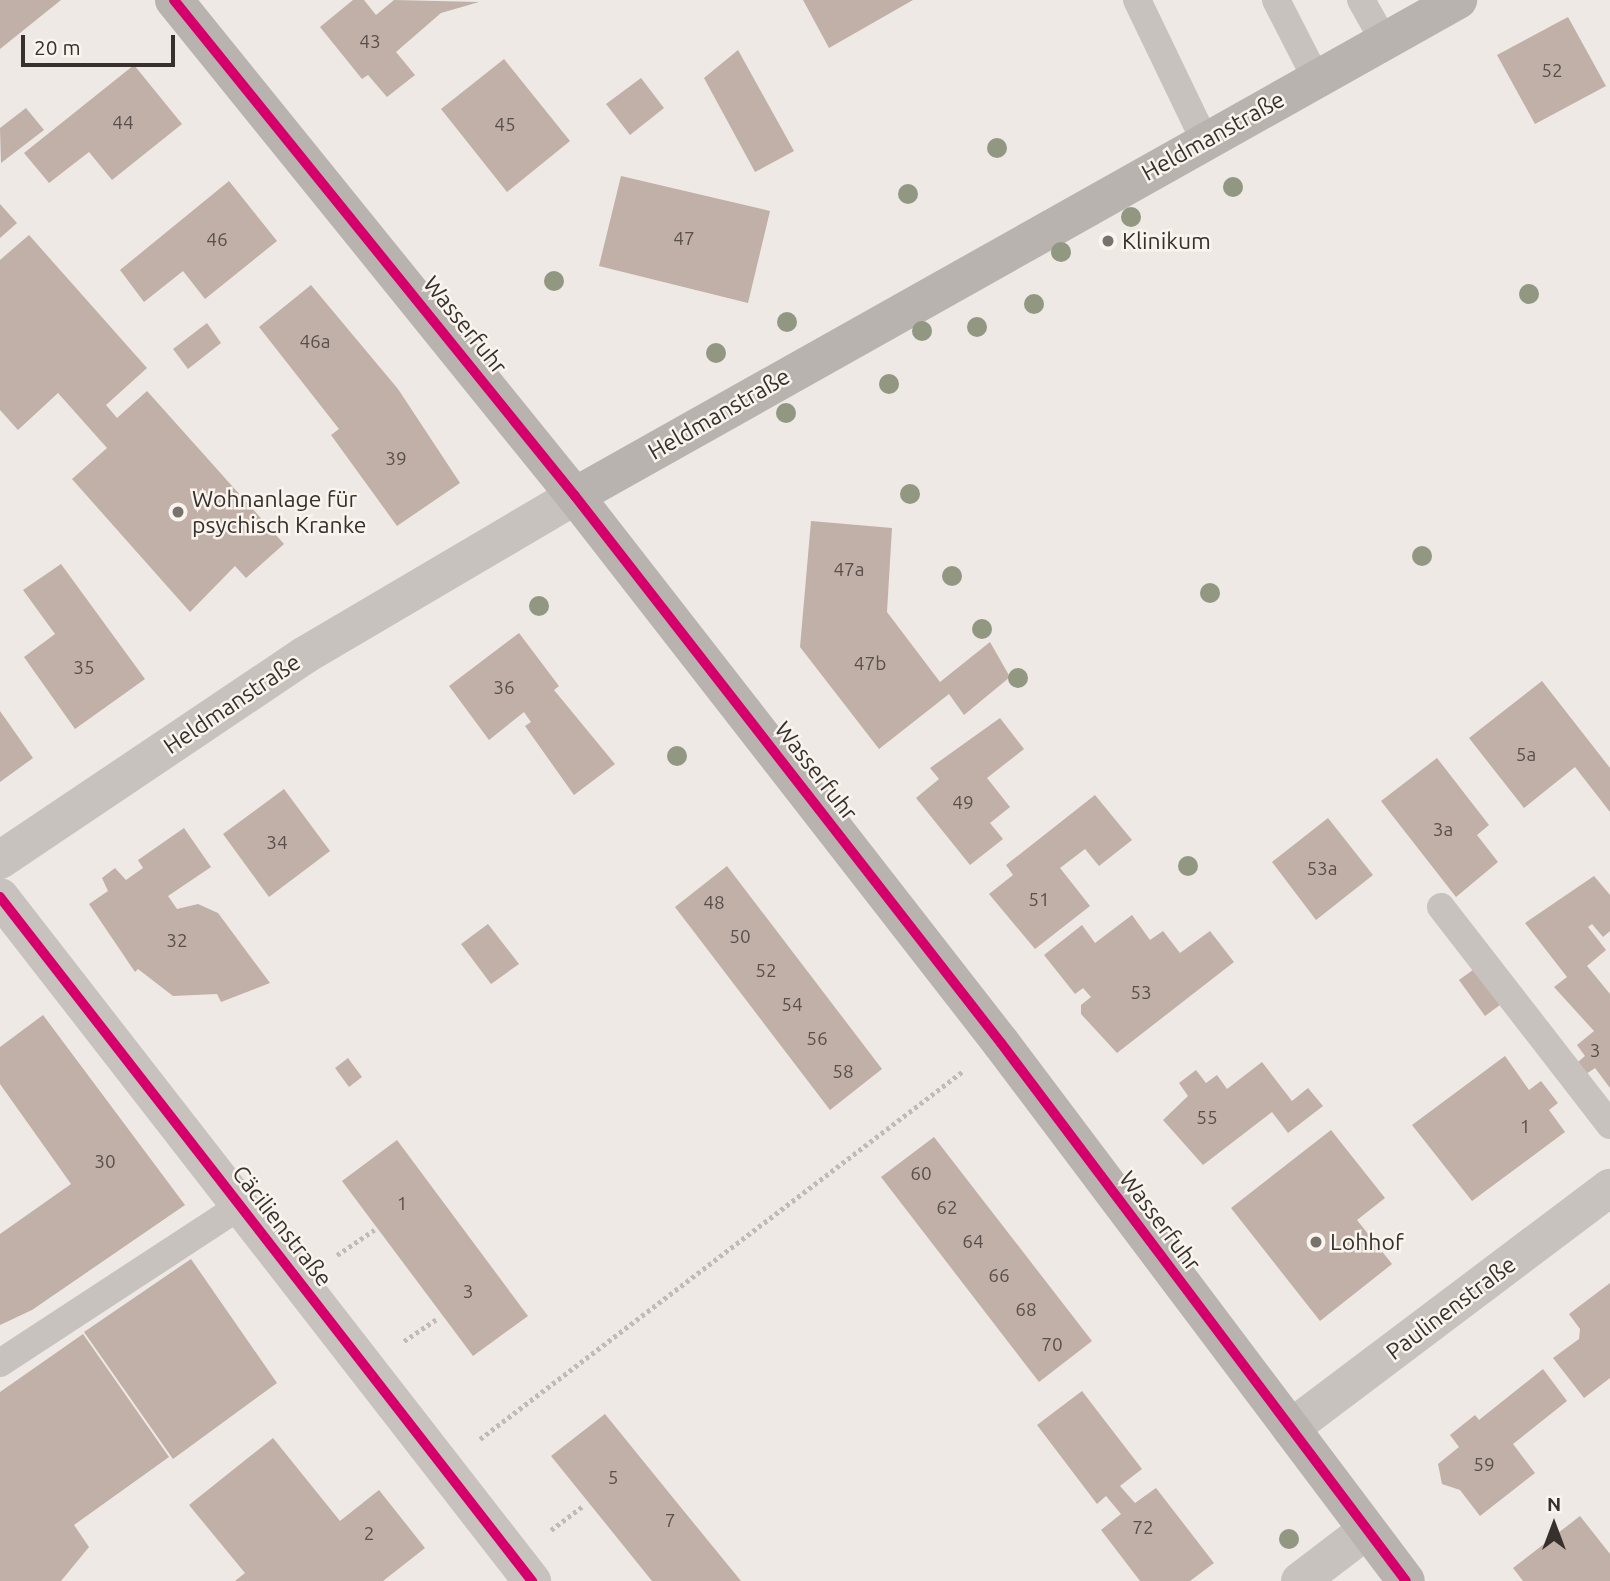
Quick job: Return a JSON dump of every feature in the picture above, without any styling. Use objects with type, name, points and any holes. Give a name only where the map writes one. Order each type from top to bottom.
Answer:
[{"type":"main road","name":"Wasserfuhr","points":[[174,0],[575,496],[1001,1042],[1406,1581]]},
{"type":"main road","name":"Heldmanstraße","points":[[575,496],[1458,0]]},
{"type":"street","name":"Heldmanstraße","points":[[0,860],[305,655],[575,496]]},
{"type":"street","name":"Cäcilienstraße","points":[[0,897],[532,1581]]},
{"type":"street","name":"Paulinenstraße","points":[[1291,1428],[1610,1188]]},
{"type":"street","points":[[1300,1581],[1367,1530]]},
{"type":"lane","points":[[1137,0],[1205,141]]},
{"type":"lane","points":[[1276,0],[1316,78]]},
{"type":"lane","points":[[1361,0],[1384,41]]},
{"type":"lane","points":[[1441,907],[1610,1125]]},
{"type":"lane","points":[[0,1363],[240,1206]]},
{"type":"path","points":[[443,1466],[1001,1042]]},
{"type":"building","points":[[0,0],[61,0],[0,49]]},
{"type":"building","points":[[353,0],[364,0],[376,15],[394,0],[479,2],[441,13],[396,52],[415,75],[387,97],[368,75],[362,79],[320,27]]},
{"type":"building","points":[[803,0],[913,0],[829,48]]},
{"type":"building","points":[[1568,17],[1606,86],[1535,124],[1497,55]]},
{"type":"building","points":[[738,50],[794,151],[755,172],[704,78]]},
{"type":"building","points":[[504,59],[570,141],[507,192],[441,109]]},
{"type":"building","points":[[134,65],[182,124],[112,180],[89,152],[49,183],[24,153]]},
{"type":"building","points":[[641,78],[664,108],[630,135],[606,104]]},
{"type":"building","points":[[26,108],[44,130],[1,163],[0,128]]},
{"type":"building","points":[[621,176],[770,211],[748,303],[599,266]]},
{"type":"building","points":[[229,181],[277,241],[205,299],[183,271],[144,302],[120,270]]},
{"type":"building","points":[[0,204],[17,223],[0,238]]},
{"type":"building","points":[[29,235],[147,368],[106,405],[117,418],[147,391],[284,544],[246,578],[235,566],[190,612],[72,479],[107,448],[58,393],[18,430],[0,410],[0,260]]},
{"type":"building","points":[[311,285],[398,389],[460,483],[397,526],[331,435],[339,429],[259,327]]},
{"type":"building","points":[[207,323],[221,343],[188,369],[173,349]]},
{"type":"building","points":[[811,521],[892,528],[887,612],[940,682],[990,642],[1010,677],[964,715],[949,694],[879,749],[800,647]]},
{"type":"building","points":[[61,564],[145,679],[75,729],[24,657],[55,634],[23,590]]},
{"type":"building","points":[[519,633],[559,686],[554,690],[615,764],[574,795],[525,726],[531,722],[524,712],[489,740],[449,686]]},
{"type":"building","points":[[1542,681],[1610,768],[1610,812],[1575,767],[1524,808],[1469,738]]},
{"type":"building","points":[[0,711],[33,758],[0,782]]},
{"type":"building","points":[[1000,718],[1024,749],[987,778],[1010,807],[990,823],[1003,839],[970,865],[916,798],[939,779],[930,768]]},
{"type":"building","points":[[1437,758],[1489,825],[1477,835],[1498,862],[1456,897],[1381,801]]},
{"type":"building","points":[[284,789],[330,851],[269,897],[223,834]]},
{"type":"building","points":[[1095,795],[1132,840],[1099,866],[1085,849],[1060,868],[1090,906],[1035,949],[989,894],[1013,875],[1006,865]]},
{"type":"building","points":[[1328,818],[1373,875],[1316,920],[1272,862]]},
{"type":"building","points":[[184,828],[211,867],[168,896],[177,909],[198,904],[218,913],[270,983],[221,1002],[217,994],[173,996],[138,969],[135,972],[89,904],[108,891],[102,878],[115,868],[126,880],[143,868],[138,860]]},
{"type":"building","points":[[727,866],[882,1069],[830,1110],[675,907]]},
{"type":"building","points":[[1594,876],[1610,895],[1610,931],[1603,937],[1592,924],[1588,927],[1606,950],[1587,966],[1610,994],[1610,1088],[1595,1068],[1586,1074],[1578,1062],[1585,1056],[1577,1045],[1594,1031],[1554,987],[1567,977],[1525,923]]},
{"type":"building","points":[[1132,915],[1150,940],[1163,931],[1180,953],[1210,931],[1234,962],[1117,1053],[1081,1014],[1081,1005],[1091,997],[1083,988],[1075,994],[1044,955],[1082,925],[1095,943]]},
{"type":"building","points":[[488,924],[519,964],[491,984],[461,944]]},
{"type":"building","points":[[1477,967],[1504,1002],[1485,1016],[1459,980]]},
{"type":"building","points":[[43,1015],[185,1205],[32,1310],[0,1325],[0,1234],[71,1184],[0,1084],[0,1047]]},
{"type":"building","points":[[1505,1056],[1529,1090],[1541,1081],[1558,1103],[1549,1110],[1565,1132],[1472,1201],[1412,1125]]},
{"type":"building","points":[[348,1058],[362,1077],[349,1087],[335,1068]]},
{"type":"building","points":[[1262,1062],[1292,1101],[1308,1088],[1323,1106],[1288,1133],[1272,1112],[1203,1165],[1163,1120],[1188,1096],[1179,1083],[1196,1070],[1206,1083],[1217,1075],[1227,1089]]},
{"type":"building","name":"Lohhof","points":[[1331,1130],[1385,1198],[1357,1220],[1392,1264],[1320,1321],[1231,1208]]},
{"type":"building","points":[[934,1137],[1092,1341],[1039,1382],[881,1177]]},
{"type":"building","points":[[397,1140],[528,1316],[473,1356],[342,1181]]},
{"type":"building","points":[[191,1259],[277,1383],[173,1459],[84,1332]]},
{"type":"building","points":[[1610,1283],[1610,1378],[1584,1398],[1553,1358],[1579,1339],[1580,1329],[1569,1314]]},
{"type":"building","points":[[83,1334],[169,1457],[74,1525],[89,1547],[61,1581],[0,1581],[0,1392]]},
{"type":"building","points":[[1543,1369],[1567,1401],[1513,1444],[1535,1473],[1480,1516],[1460,1490],[1442,1484],[1438,1464],[1459,1447],[1450,1435],[1475,1415],[1479,1420]]},
{"type":"building","points":[[1082,1391],[1142,1469],[1120,1486],[1135,1503],[1156,1488],[1214,1563],[1190,1581],[1140,1581],[1101,1530],[1121,1514],[1106,1496],[1097,1504],[1037,1425]]},
{"type":"building","points":[[605,1414],[741,1581],[652,1581],[551,1456]]},
{"type":"building","points":[[273,1438],[340,1521],[379,1490],[425,1548],[383,1581],[235,1581],[245,1573],[189,1505]]},
{"type":"building","points":[[1580,1516],[1610,1554],[1610,1581],[1523,1581],[1513,1568]]},
{"type":"cycle path","points":[[174,0],[575,496],[1001,1043],[1406,1581]]},
{"type":"cycle path","points":[[0,897],[532,1581]]},
{"type":"place","name":"Klinikum","points":[[1108,241]]},
{"type":"place","name":"Wohnanlage für psychisch Kranke","points":[[178,512]]},
{"type":"place","name":"Lohhof","points":[[1316,1242]]}]
